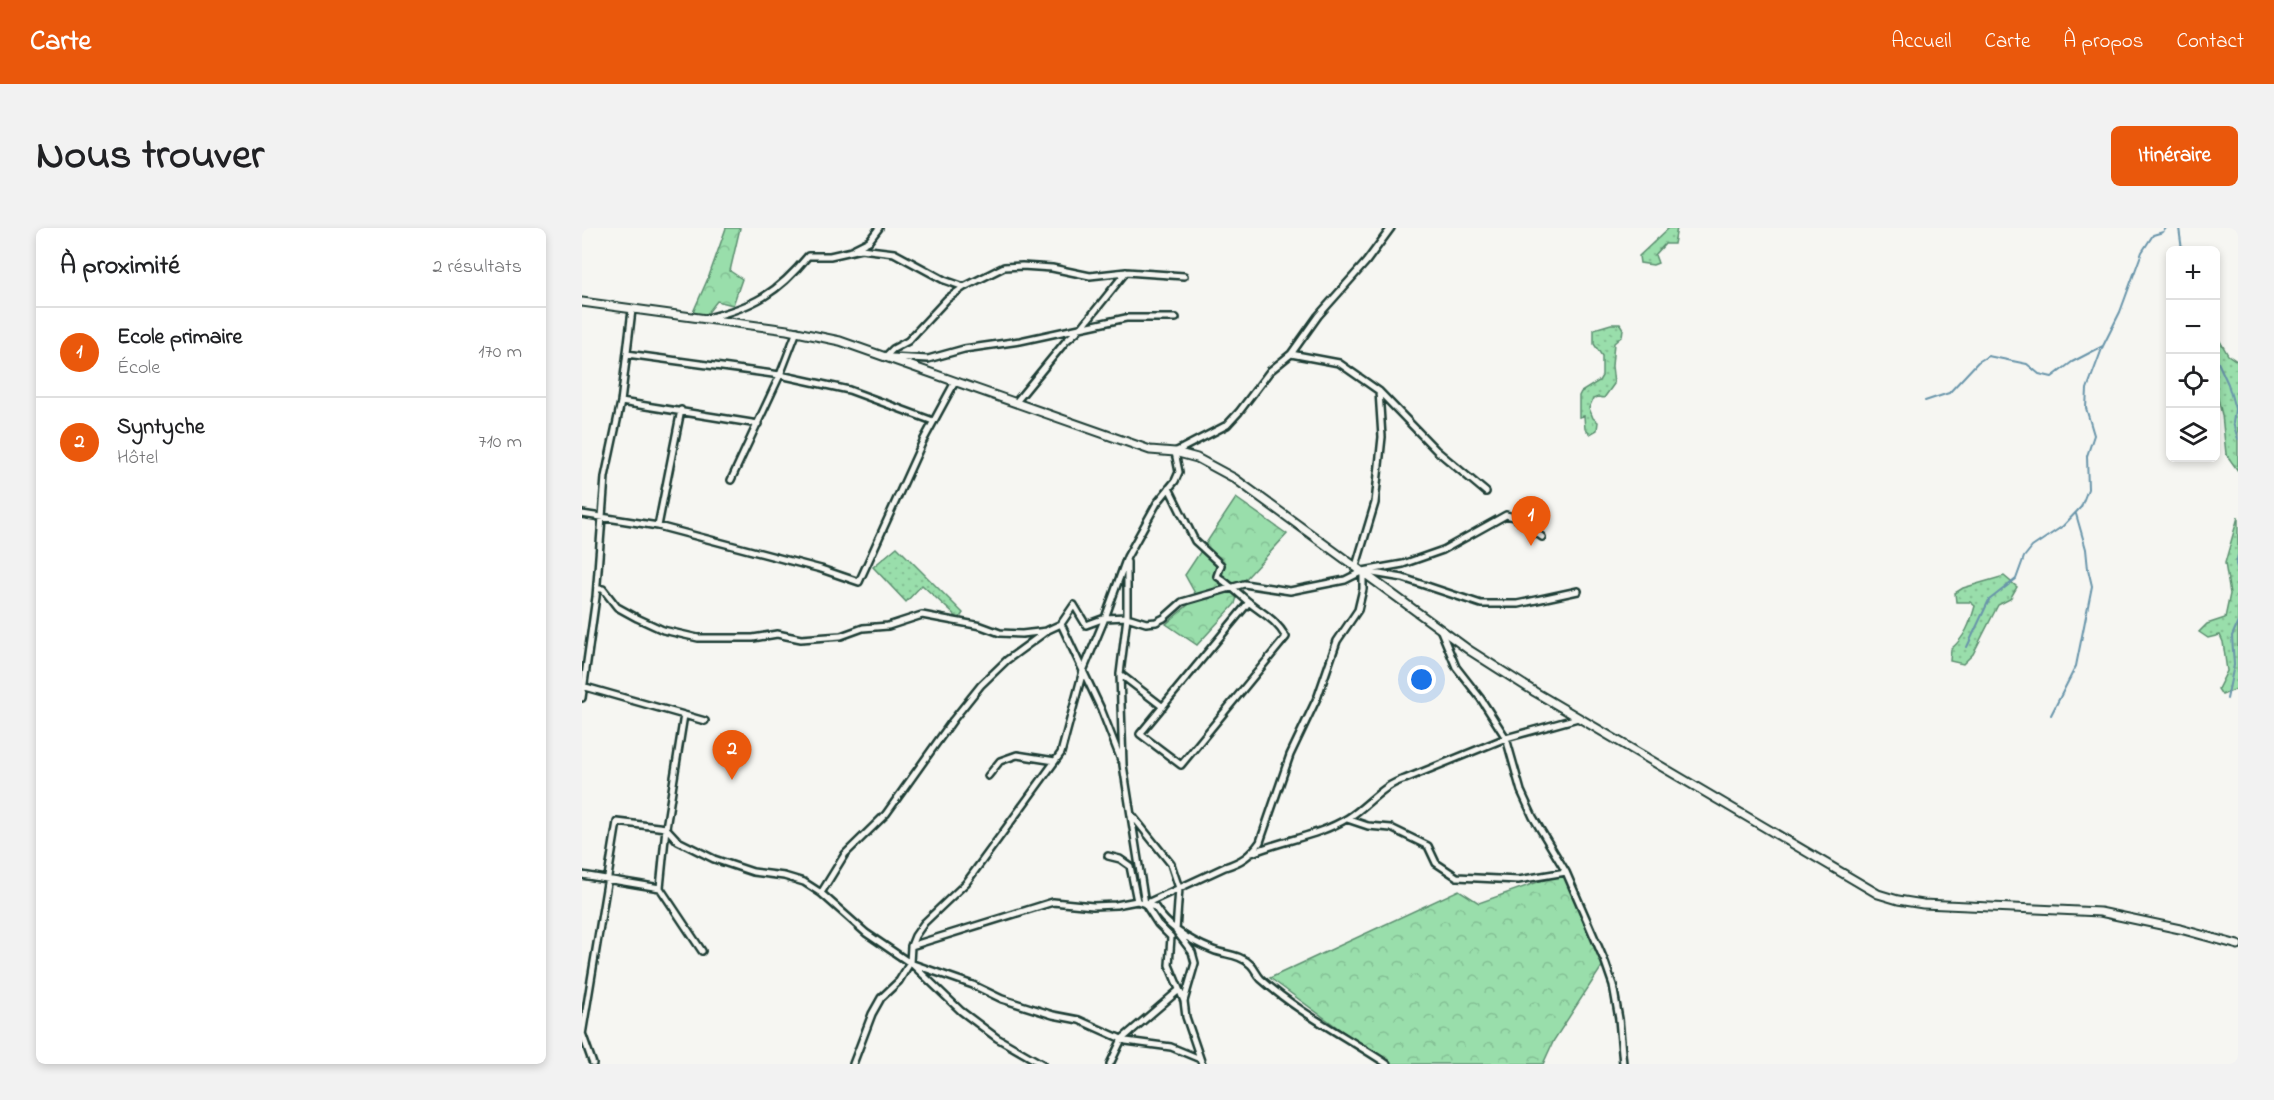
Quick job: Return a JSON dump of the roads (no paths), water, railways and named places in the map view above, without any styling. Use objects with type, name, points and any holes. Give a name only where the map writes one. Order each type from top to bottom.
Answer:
[{"type":"street","points":[[843,253],[869,241],[879,228]]},
{"type":"street","points":[[1175,453],[1227,425],[1270,371],[1291,354],[1318,316],[1366,262],[1391,228]]},
{"type":"street","points":[[703,319],[736,311],[754,303],[787,280],[808,256],[830,256],[861,249],[894,253],[944,280],[964,287]]},
{"type":"street","points":[[885,357],[892,349],[908,341],[947,299],[964,287],[1004,267],[1042,267],[1090,276],[1126,272],[1184,276]]},
{"type":"street","points":[[1016,402],[1066,341],[1082,327],[1126,272]]},
{"type":"street","points":[[582,302],[796,331],[840,341],[1150,450],[1197,458],[1234,478],[1441,631],[1535,692],[1881,895],[1923,904],[2100,912],[2136,918],[2238,945]]},
{"type":"street","points":[[582,698],[597,589],[605,477],[621,402],[632,310]]},
{"type":"street","points":[[885,357],[928,359],[964,349],[1020,341],[1126,318],[1176,318]]},
{"type":"street","points":[[731,480],[780,375],[796,331]]},
{"type":"street","points":[[627,354],[780,375],[849,390],[933,421]]},
{"type":"street","points":[[1291,354],[1339,363],[1379,391],[1436,450],[1486,492]]},
{"type":"street","points":[[582,514],[658,526],[821,569],[859,582],[933,421],[955,382]]},
{"type":"street","points":[[1356,566],[1375,503],[1382,437],[1379,391]]},
{"type":"street","points":[[621,402],[758,424]]},
{"type":"street","points":[[658,526],[681,410]]},
{"type":"street","points":[[853,1064],[880,998],[899,981],[910,963],[911,946],[915,936],[924,923],[966,883],[1061,753],[1083,670],[1105,618],[1126,557],[1157,503],[1175,481],[1179,471],[1175,453]]},
{"type":"street","points":[[1169,488],[1195,541],[1221,565],[1216,576],[1278,623],[1286,637],[1181,765],[1140,734],[1249,603]]},
{"type":"street","points":[[822,893],[845,854],[886,814],[952,720],[981,685],[1007,660],[1048,630],[1061,624],[1074,605],[1086,625],[1105,618],[1127,617],[1146,623],[1156,622],[1182,602],[1244,584],[1290,591],[1345,580],[1363,572],[1403,564],[1443,550],[1506,515],[1514,517],[1542,537]]},
{"type":"street","points":[[1126,557],[1127,617],[1120,674],[1123,765],[1130,813],[1144,904],[1158,924],[1171,937],[1169,965],[1184,1001],[1186,1017],[1201,1061]]},
{"type":"street","points":[[1363,572],[1403,578],[1481,604],[1518,604],[1578,591]]},
{"type":"street","points":[[1251,854],[1260,842],[1290,755],[1318,696],[1337,641],[1358,610],[1363,589],[1363,572]]},
{"type":"street","points":[[597,589],[603,589],[617,607],[637,618],[663,630],[698,638],[753,638],[777,634],[801,639],[841,636],[863,628],[888,626],[922,615],[981,626],[1000,633],[1022,634],[1048,630]]},
{"type":"street","points":[[1061,624],[1101,709],[1123,765]]},
{"type":"street","points":[[1441,631],[1456,667],[1481,699],[1506,738],[1512,766],[1533,817],[1566,872],[1613,985],[1619,1018],[1623,1064]]},
{"type":"street","points":[[1120,674],[1163,707]]},
{"type":"street","points":[[583,687],[705,722]]},
{"type":"street","points":[[684,715],[666,828],[660,888],[702,951]]},
{"type":"street","points":[[1144,904],[1225,867],[1239,863],[1251,854],[1272,844],[1288,842],[1347,819],[1394,782],[1422,773],[1506,738],[1579,718]]},
{"type":"street","points":[[988,776],[1000,760],[1017,754],[1055,761]]},
{"type":"street","points":[[1130,813],[1171,864],[1179,888],[1176,931]]},
{"type":"street","points":[[1347,819],[1368,826],[1391,828],[1428,846],[1436,863],[1456,877],[1518,880],[1566,872]]},
{"type":"street","points":[[592,1064],[582,1034],[617,822],[666,828],[678,841],[714,859],[753,872],[784,876],[804,882],[822,893],[866,933],[910,963],[960,1011],[997,1038],[1042,1064]]},
{"type":"street","points":[[1108,856],[1120,859],[1130,866],[1137,901]]},
{"type":"street","points":[[582,875],[660,888]]},
{"type":"street","points":[[911,946],[1053,902],[1093,906],[1137,901],[1155,907],[1161,918],[1176,931],[1192,952],[1195,963],[1184,1001]]},
{"type":"street","points":[[1176,931],[1213,950],[1237,956],[1251,964],[1259,978],[1281,995],[1386,1064]]},
{"type":"street","points":[[910,963],[973,985],[1002,999],[1053,1015],[1079,1020],[1122,1039],[1179,1049],[1201,1061]]},
{"type":"street","points":[[1110,1064],[1122,1039],[1179,990]]},
{"type":"waterway","points":[[1967,647],[1989,600],[2016,579],[2024,557],[2032,547],[2063,526],[2081,507],[2088,489],[2087,456],[2094,435],[2086,408],[2087,389],[2103,346],[2120,312],[2142,252],[2153,235],[2163,232],[2166,228]]},
{"type":"waterway","points":[[2179,228],[2181,246]]},
{"type":"waterway","points":[[1925,401],[1949,393],[1978,362],[1988,356],[2027,364],[2039,374],[2052,377],[2072,362],[2103,346]]},
{"type":"waterway","points":[[2220,367],[2235,409],[2233,423],[2238,439]]},
{"type":"waterway","points":[[2051,715],[2076,666],[2092,586],[2086,549],[2076,514]]},
{"type":"waterway","points":[[2238,555],[2236,564],[2238,571]]},
{"type":"waterway","points":[[2227,699],[2234,665],[2232,636],[2238,622]]},
{"type":"place","name":"Ecole primaire","points":[[1531,546]]},
{"type":"place","name":"Syntyche","points":[[732,780]]}]
